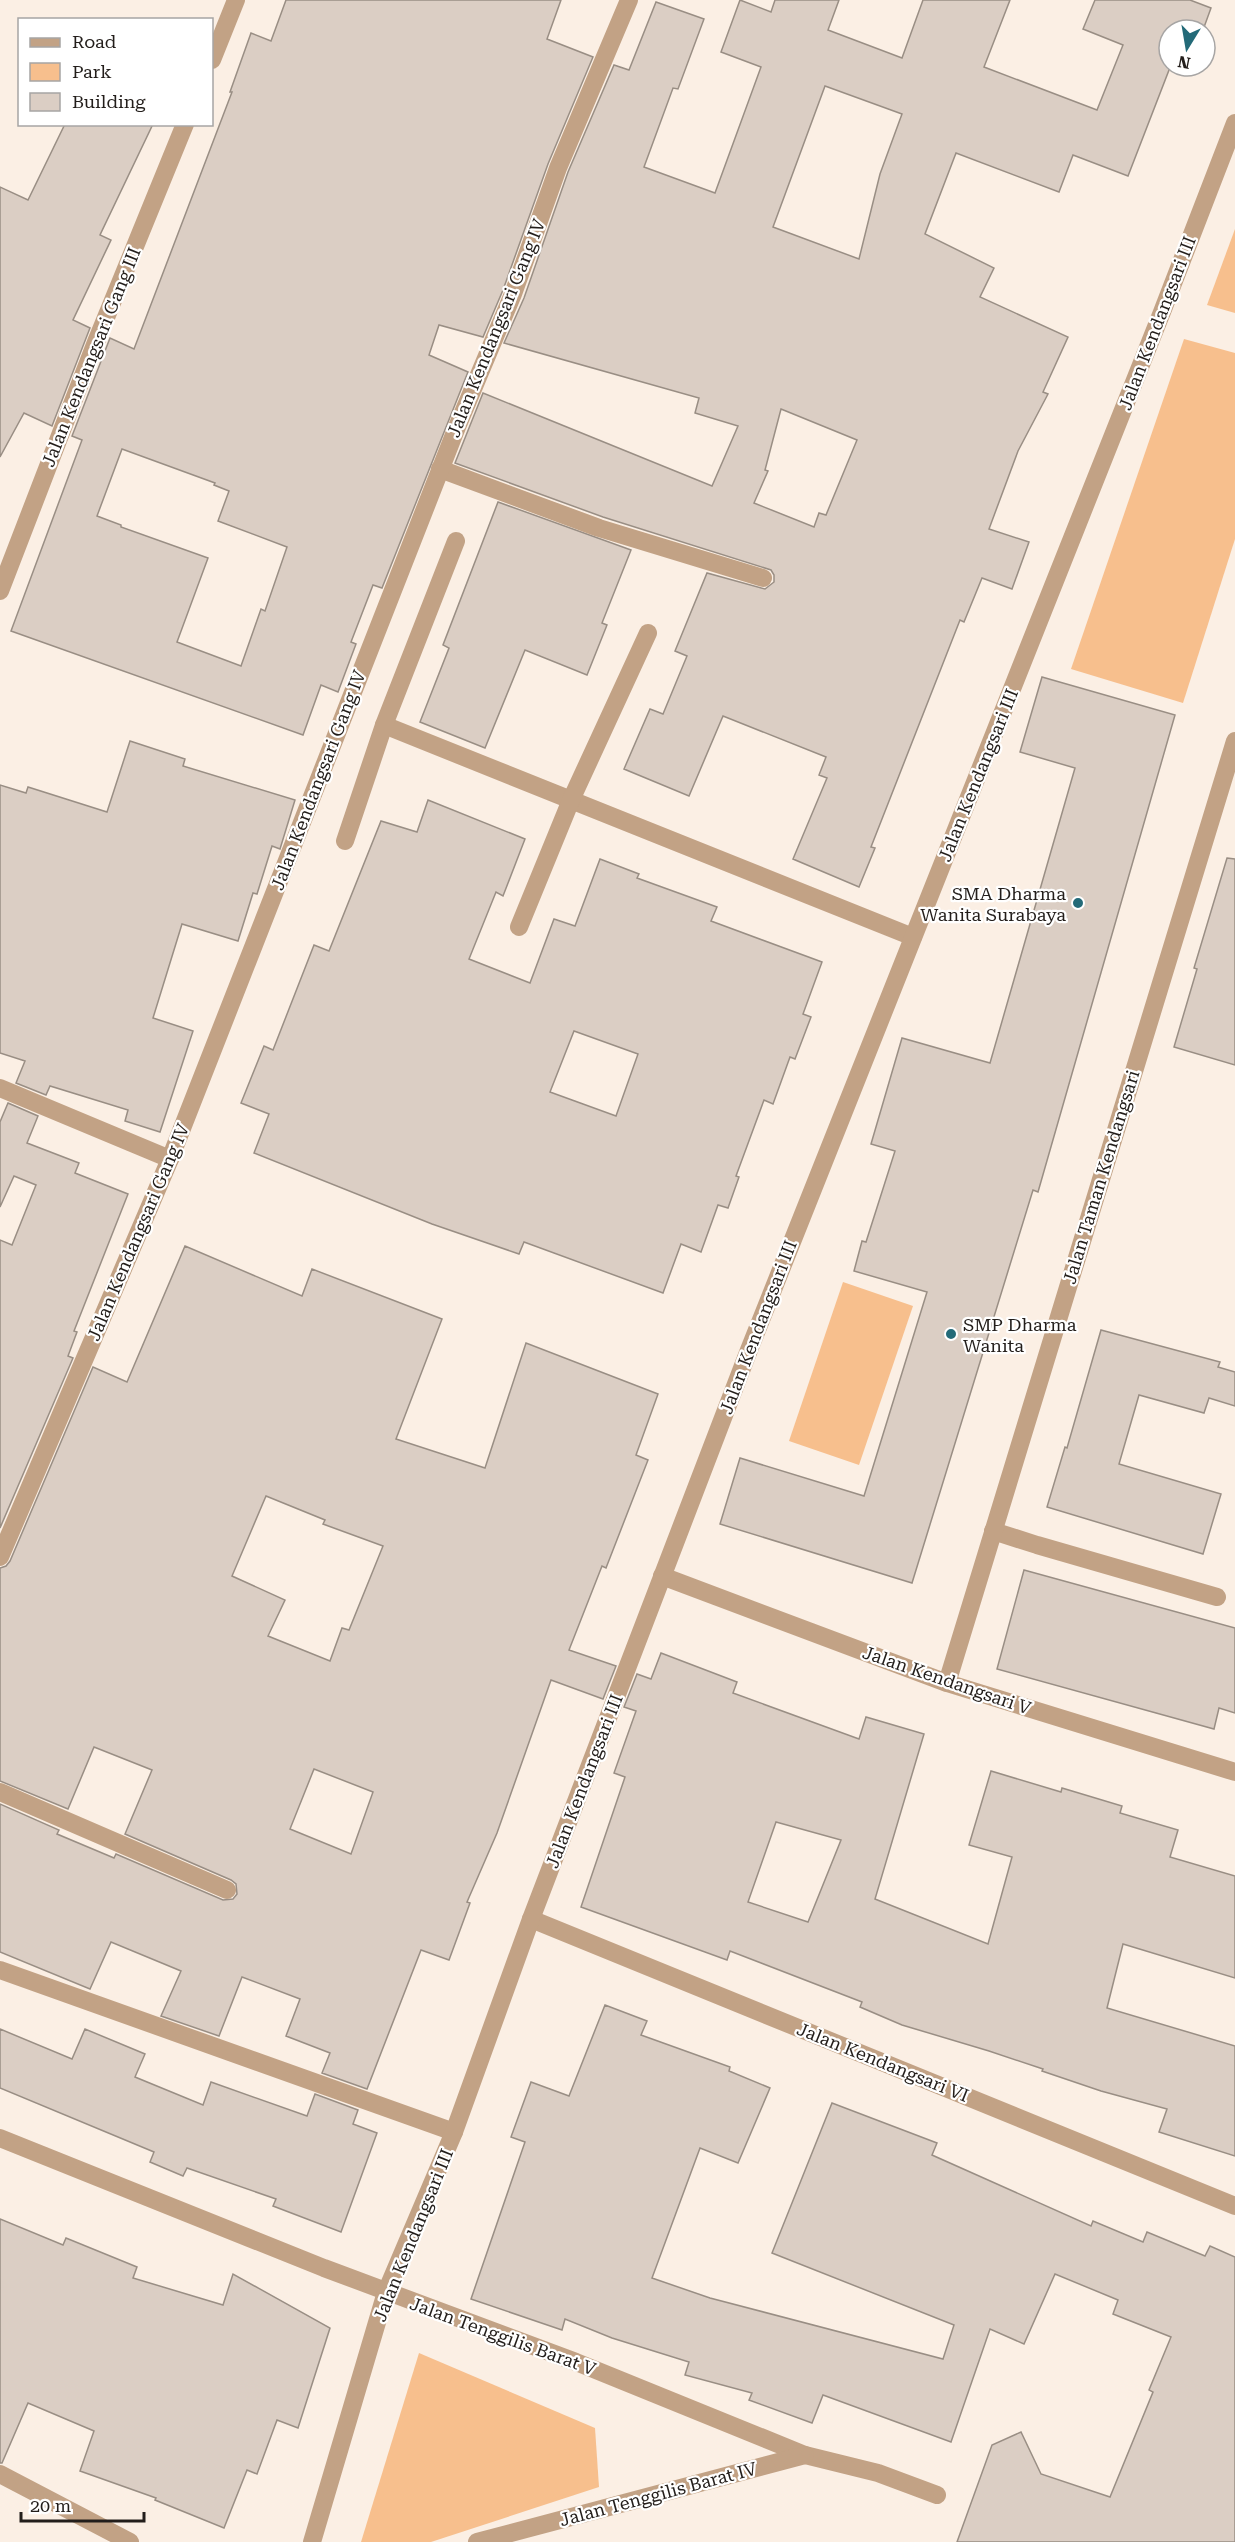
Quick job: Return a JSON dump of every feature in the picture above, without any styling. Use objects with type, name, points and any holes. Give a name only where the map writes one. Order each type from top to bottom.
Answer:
[{"type":"street","points":[[213,58],[236,0]]},
{"type":"street","name":"Jalan Kendangsari Gang IV","points":[[0,1557],[170,1159],[440,469],[513,294],[558,168],[629,0]]},
{"type":"street","name":"Jalan Kendangsari III","points":[[312,2542],[386,2292],[454,2132],[531,1919],[749,1350],[1235,123]]},
{"type":"street","name":"Jalan Kendangsari Gang III","points":[[0,591],[96,342],[184,126]]},
{"type":"street","points":[[440,469],[599,528],[763,578]]},
{"type":"street","points":[[345,841],[384,725],[456,541]]},
{"type":"street","points":[[519,927],[571,800],[648,633]]},
{"type":"street","points":[[384,725],[913,937]]},
{"type":"street","name":"Jalan Taman Kendangsari","points":[[947,1683],[1235,741]]},
{"type":"street","points":[[0,1088],[170,1159]]},
{"type":"street","points":[[993,1531],[1048,1549],[1217,1596]]},
{"type":"street","name":"Jalan Kendangsari V","points":[[662,1576],[947,1683],[1235,1772]]},
{"type":"street","points":[[0,1792],[227,1890]]},
{"type":"street","name":"Jalan Kendangsari VI","points":[[531,1919],[1235,2206]]},
{"type":"street","points":[[0,1970],[454,2132]]},
{"type":"street","name":"Jalan Tenggilis Barat V","points":[[0,2138],[386,2292],[576,2362],[805,2455],[878,2473],[938,2495]]},
{"type":"street","name":"Jalan Tenggilis Barat IV","points":[[477,2542],[805,2455]]},
{"type":"street","points":[[0,2474],[130,2542]]},
{"type":"green space","points":[[1235,229],[1235,313],[1207,305]]},
{"type":"green space","points":[[1184,339],[1235,353],[1235,539],[1183,703],[1071,669]]},
{"type":"green space","points":[[843,1282],[913,1306],[859,1465],[789,1441]]},
{"type":"green space","points":[[419,2353],[595,2428],[599,2487],[431,2542],[361,2542]]},
{"type":"building","points":[[286,0],[561,0],[547,39],[593,57],[548,164],[503,290],[483,337],[439,325],[429,355],[468,372],[382,588],[373,585],[351,642],[356,644],[338,692],[321,685],[303,735],[11,631],[82,440],[72,436],[110,338],[134,349],[232,92],[230,92],[251,33],[271,41]],"holes":[[[122,449],[215,483],[214,485],[229,491],[218,521],[287,547],[265,611],[261,609],[241,666],[177,642],[208,558],[97,516]]]},
{"type":"building","points":[[740,0],[771,12],[775,0],[839,0],[828,30],[902,58],[923,0],[1010,0],[984,67],[1097,110],[1123,45],[1083,29],[1095,0],[1190,0],[1211,8],[1207,18],[1157,18],[1157,78],[1166,78],[1128,176],[1073,155],[1059,192],[956,153],[925,234],[994,268],[980,297],[1068,337],[1043,392],[1048,394],[1018,451],[989,529],[1029,542],[1012,589],[982,578],[964,622],[960,620],[871,847],[875,848],[859,887],[793,859],[827,778],[819,775],[826,757],[723,716],[689,796],[624,769],[650,709],[663,714],[687,656],[675,651],[707,573],[765,589],[774,582],[771,570],[603,517],[455,463],[483,393],[712,486],[738,426],[695,413],[699,398],[504,343],[524,298],[568,172],[614,65],[629,70],[656,2],[704,19],[678,89],[673,88],[644,167],[715,193],[761,67],[721,52]],"holes":[[[825,86],[902,114],[880,174],[859,259],[773,227]],[[781,409],[857,440],[826,515],[819,513],[814,527],[754,503],[768,471],[765,470]]]},
{"type":"building","points":[[64,126],[152,126],[100,235],[111,240],[73,320],[90,328],[52,426],[24,413],[0,457],[0,187],[28,200]]},
{"type":"building","points":[[498,502],[631,550],[602,623],[607,625],[587,675],[525,650],[485,748],[420,722],[449,648],[443,645]]},
{"type":"building","points":[[1042,677],[1175,715],[1038,1192],[1033,1190],[912,1583],[720,1524],[740,1458],[864,1496],[927,1292],[854,1271],[862,1241],[866,1242],[895,1151],[871,1144],[902,1038],[990,1063],[1075,768],[1020,752]]},
{"type":"building","points":[[130,741],[185,759],[183,766],[295,800],[280,849],[272,846],[257,894],[253,893],[238,941],[182,924],[153,1018],[193,1031],[160,1132],[125,1121],[128,1110],[50,1086],[46,1095],[16,1083],[25,1061],[0,1053],[0,785],[26,793],[28,787],[107,812]]},
{"type":"building","points":[[428,800],[525,839],[503,896],[496,892],[469,959],[530,983],[554,919],[575,926],[600,859],[639,874],[637,878],[717,907],[711,921],[822,962],[803,1014],[811,1017],[795,1059],[790,1057],[773,1104],[764,1100],[736,1176],[739,1177],[728,1208],[718,1205],[701,1252],[681,1244],[663,1293],[524,1242],[519,1254],[432,1224],[254,1153],[269,1114],[241,1103],[264,1046],[273,1050],[314,945],[329,951],[381,821],[417,832]],"holes":[[[574,1031],[638,1054],[616,1116],[550,1092]]]},
{"type":"building","points":[[1227,858],[1235,859],[1235,1065],[1174,1047],[1197,969],[1194,968]]},
{"type":"building","points":[[8,1103],[38,1116],[27,1143],[79,1163],[75,1173],[128,1194],[74,1331],[77,1332],[68,1356],[73,1358],[0,1528],[0,1240],[12,1245],[36,1185],[14,1176],[0,1207],[0,1122]]},
{"type":"building","points":[[185,1246],[302,1296],[312,1269],[442,1319],[396,1439],[485,1468],[526,1343],[658,1394],[636,1455],[648,1460],[606,1568],[602,1566],[569,1650],[616,1666],[603,1699],[551,1680],[497,1833],[467,1902],[470,1903],[449,1960],[421,1950],[367,2089],[322,2073],[330,2053],[286,2036],[300,1999],[242,1977],[219,2036],[161,2016],[181,1971],[111,1942],[90,1989],[0,1952],[0,1804],[59,1830],[57,1834],[114,1858],[116,1854],[223,1900],[233,1899],[237,1894],[236,1884],[231,1880],[125,1834],[152,1770],[94,1747],[68,1809],[0,1781],[0,1568],[6,1566],[10,1561],[93,1367],[127,1382]],"holes":[[[266,1496],[325,1520],[323,1524],[383,1546],[349,1630],[342,1628],[330,1661],[268,1636],[285,1600],[232,1576]],[[314,1769],[373,1792],[351,1854],[290,1829]]]},
{"type":"building","points":[[1101,1330],[1220,1362],[1218,1367],[1235,1372],[1235,1406],[1209,1398],[1204,1413],[1139,1395],[1119,1464],[1221,1494],[1203,1554],[1047,1507],[1065,1447],[1067,1448]]},
{"type":"building","points":[[1024,1570],[1235,1628],[1235,1713],[1219,1708],[1214,1729],[997,1669]]},
{"type":"building","points":[[661,1653],[737,1682],[733,1693],[859,1739],[866,1717],[924,1734],[875,1899],[988,1944],[1012,1857],[969,1845],[991,1771],[1061,1792],[1062,1788],[1122,1806],[1120,1813],[1178,1830],[1170,1857],[1235,1876],[1235,1978],[1123,1944],[1107,2008],[1235,2046],[1235,2156],[1159,2132],[1167,2109],[1101,2091],[989,2051],[902,2025],[860,2007],[862,2002],[730,1951],[727,1960],[581,1907],[625,1777],[614,1773],[636,1711],[624,1707],[637,1674],[651,1679]],"holes":[[[776,1822],[841,1840],[808,1922],[748,1902]]]},
{"type":"building","points":[[605,2005],[647,2021],[641,2035],[730,2067],[729,2071],[770,2088],[738,2163],[700,2148],[652,2278],[710,2298],[943,2359],[954,2325],[772,2253],[832,2103],[937,2143],[932,2155],[1091,2226],[1093,2221],[1143,2242],[1147,2232],[1205,2256],[1210,2246],[1235,2257],[1235,2542],[957,2542],[992,2445],[1021,2432],[1041,2474],[1110,2497],[1153,2392],[1149,2390],[1171,2337],[1113,2314],[1118,2300],[1055,2274],[1024,2344],[990,2329],[951,2442],[823,2395],[812,2423],[749,2400],[752,2393],[685,2375],[689,2362],[612,2338],[565,2319],[562,2330],[471,2299],[525,2142],[511,2137],[531,2082],[569,2096]]},
{"type":"building","points":[[0,2029],[72,2059],[85,2029],[145,2054],[135,2077],[203,2105],[211,2082],[307,2116],[315,2094],[358,2110],[353,2124],[377,2133],[341,2232],[273,2206],[276,2199],[187,2168],[183,2176],[150,2162],[154,2152],[0,2088]]},
{"type":"building","points":[[0,2219],[63,2245],[66,2238],[137,2267],[133,2278],[223,2305],[233,2274],[330,2328],[298,2428],[277,2420],[257,2474],[247,2470],[224,2528],[155,2500],[156,2498],[80,2471],[94,2431],[28,2403],[2,2463],[0,2463]]},
{"type":"place","name":"SMA Dharma Wanita Surabaya","points":[[1078,903]]},
{"type":"place","name":"SMP Dharma Wanita","points":[[951,1334]]}]
